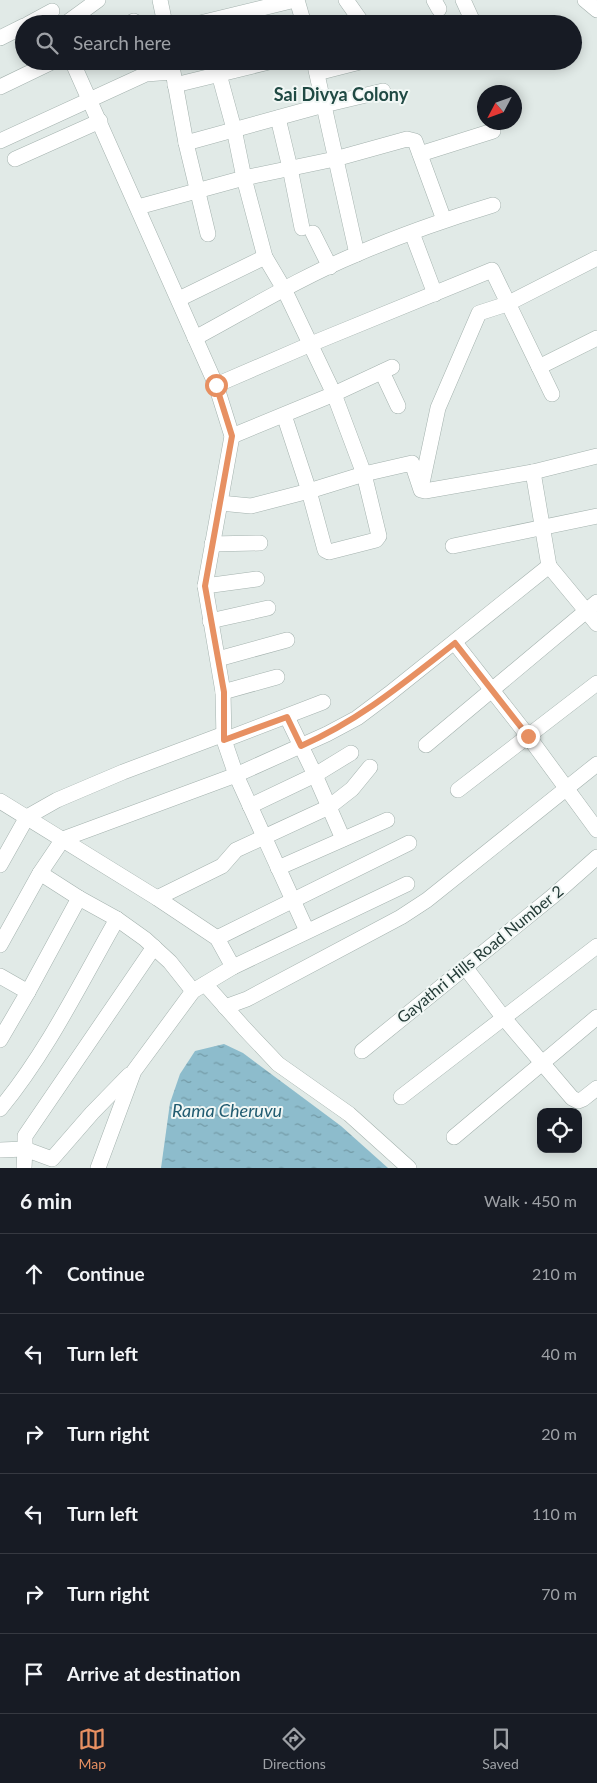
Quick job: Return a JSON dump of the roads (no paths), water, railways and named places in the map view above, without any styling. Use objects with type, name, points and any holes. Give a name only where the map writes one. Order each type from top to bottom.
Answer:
[{"type":"street","points":[[77,15],[98,0]]},
{"type":"street","points":[[160,0],[163,15]]},
{"type":"street","points":[[234,15],[296,0],[301,15]]},
{"type":"street","points":[[346,0],[357,15]]},
{"type":"street","points":[[463,0],[470,15]]},
{"type":"street","points":[[585,0],[597,10]]},
{"type":"street","points":[[0,38],[15,30]]},
{"type":"street","points":[[0,87],[35,70]]},
{"type":"street","points":[[76,70],[216,385],[232,436],[205,586],[224,692],[224,737],[236,775],[307,931]]},
{"type":"street","points":[[0,141],[146,74],[219,74],[235,70]]},
{"type":"street","points":[[317,70],[357,254]]},
{"type":"street","points":[[173,73],[186,143],[208,234]]},
{"type":"street","points":[[219,74],[265,257],[284,289],[334,394],[364,474],[379,536],[376,540],[327,552],[325,550],[309,491],[284,415]]},
{"type":"street","points":[[186,143],[383,90]]},
{"type":"street","points":[[278,118],[307,231],[330,267]]},
{"type":"street","points":[[15,159],[100,121]]},
{"type":"street","points":[[420,154],[493,131]]},
{"type":"street","points":[[138,207],[244,178],[335,159],[407,139],[416,142],[444,220]]},
{"type":"street","points":[[196,338],[284,289],[357,254],[444,220],[493,205]]},
{"type":"street","points":[[412,233],[435,294]]},
{"type":"street","points":[[179,299],[265,257]]},
{"type":"street","points":[[421,490],[438,408],[479,313],[507,304],[597,258]]},
{"type":"street","points":[[216,385],[492,270],[552,394]]},
{"type":"street","points":[[539,367],[597,338]]},
{"type":"street","points":[[232,436],[334,394],[387,369],[398,406]]},
{"type":"street","points":[[421,490],[425,491],[533,472],[597,456]]},
{"type":"street","points":[[220,503],[251,506],[364,474],[412,463],[421,490]]},
{"type":"street","points":[[533,472],[550,566],[591,606],[597,624]]},
{"type":"street","points":[[453,546],[597,516]]},
{"type":"street","points":[[212,544],[260,543]]},
{"type":"street","points":[[0,945],[40,873],[63,839],[236,775],[328,734],[357,718],[455,643],[550,566]]},
{"type":"street","points":[[205,586],[257,579]]},
{"type":"street","points":[[426,745],[591,606]]},
{"type":"street","points":[[210,621],[268,608]]},
{"type":"street","points":[[218,659],[287,640]]},
{"type":"street","points":[[455,643],[528,736],[597,830]]},
{"type":"street","points":[[224,692],[278,677]]},
{"type":"street","points":[[458,790],[597,683]]},
{"type":"street","points":[[1,860],[27,816],[57,800],[123,772],[287,717],[323,702]]},
{"type":"street","points":[[287,717],[315,774],[343,839]]},
{"type":"street","points":[[250,806],[315,774],[351,753]]},
{"type":"street","points":[[225,1007],[247,999],[401,918],[427,900],[597,764]]},
{"type":"street","points":[[157,898],[222,866],[236,850],[328,807],[352,789],[370,767]]},
{"type":"street","points":[[0,801],[157,898],[217,938],[233,966]]},
{"type":"street","points":[[278,868],[387,820]]},
{"type":"street","points":[[217,938],[409,843]]},
{"type":"street","name":"Gayathri Hills Road Number 2","points":[[362,1051],[597,857]]},
{"type":"street","points":[[40,873],[117,919],[154,947],[199,988],[225,1007],[278,1064],[349,1114],[408,1168]]},
{"type":"street","points":[[0,1150],[25,1149],[57,1164],[92,1113],[134,1071],[199,988],[233,966],[407,884]]},
{"type":"street","points":[[2,1032],[28,992],[79,898]]},
{"type":"street","points":[[0,1109],[19,1086],[44,1048],[117,919]]},
{"type":"street","points":[[402,1097],[597,946]]},
{"type":"street","points":[[24,1168],[25,1136],[154,947]]},
{"type":"street","points":[[465,967],[504,1018],[572,1098],[578,1101],[597,1088]]},
{"type":"street","points":[[0,976],[28,992]]},
{"type":"street","points":[[454,1137],[597,1017]]},
{"type":"street","points":[[98,1168],[134,1071]]},
{"type":"water","name":"Rama Cheruvu","points":[[224,1044],[243,1053],[341,1126],[388,1168],[161,1168],[170,1103],[180,1074],[195,1051]]},
{"type":"district","name":"Sai Divya Colony","points":[[341,95]]}]
